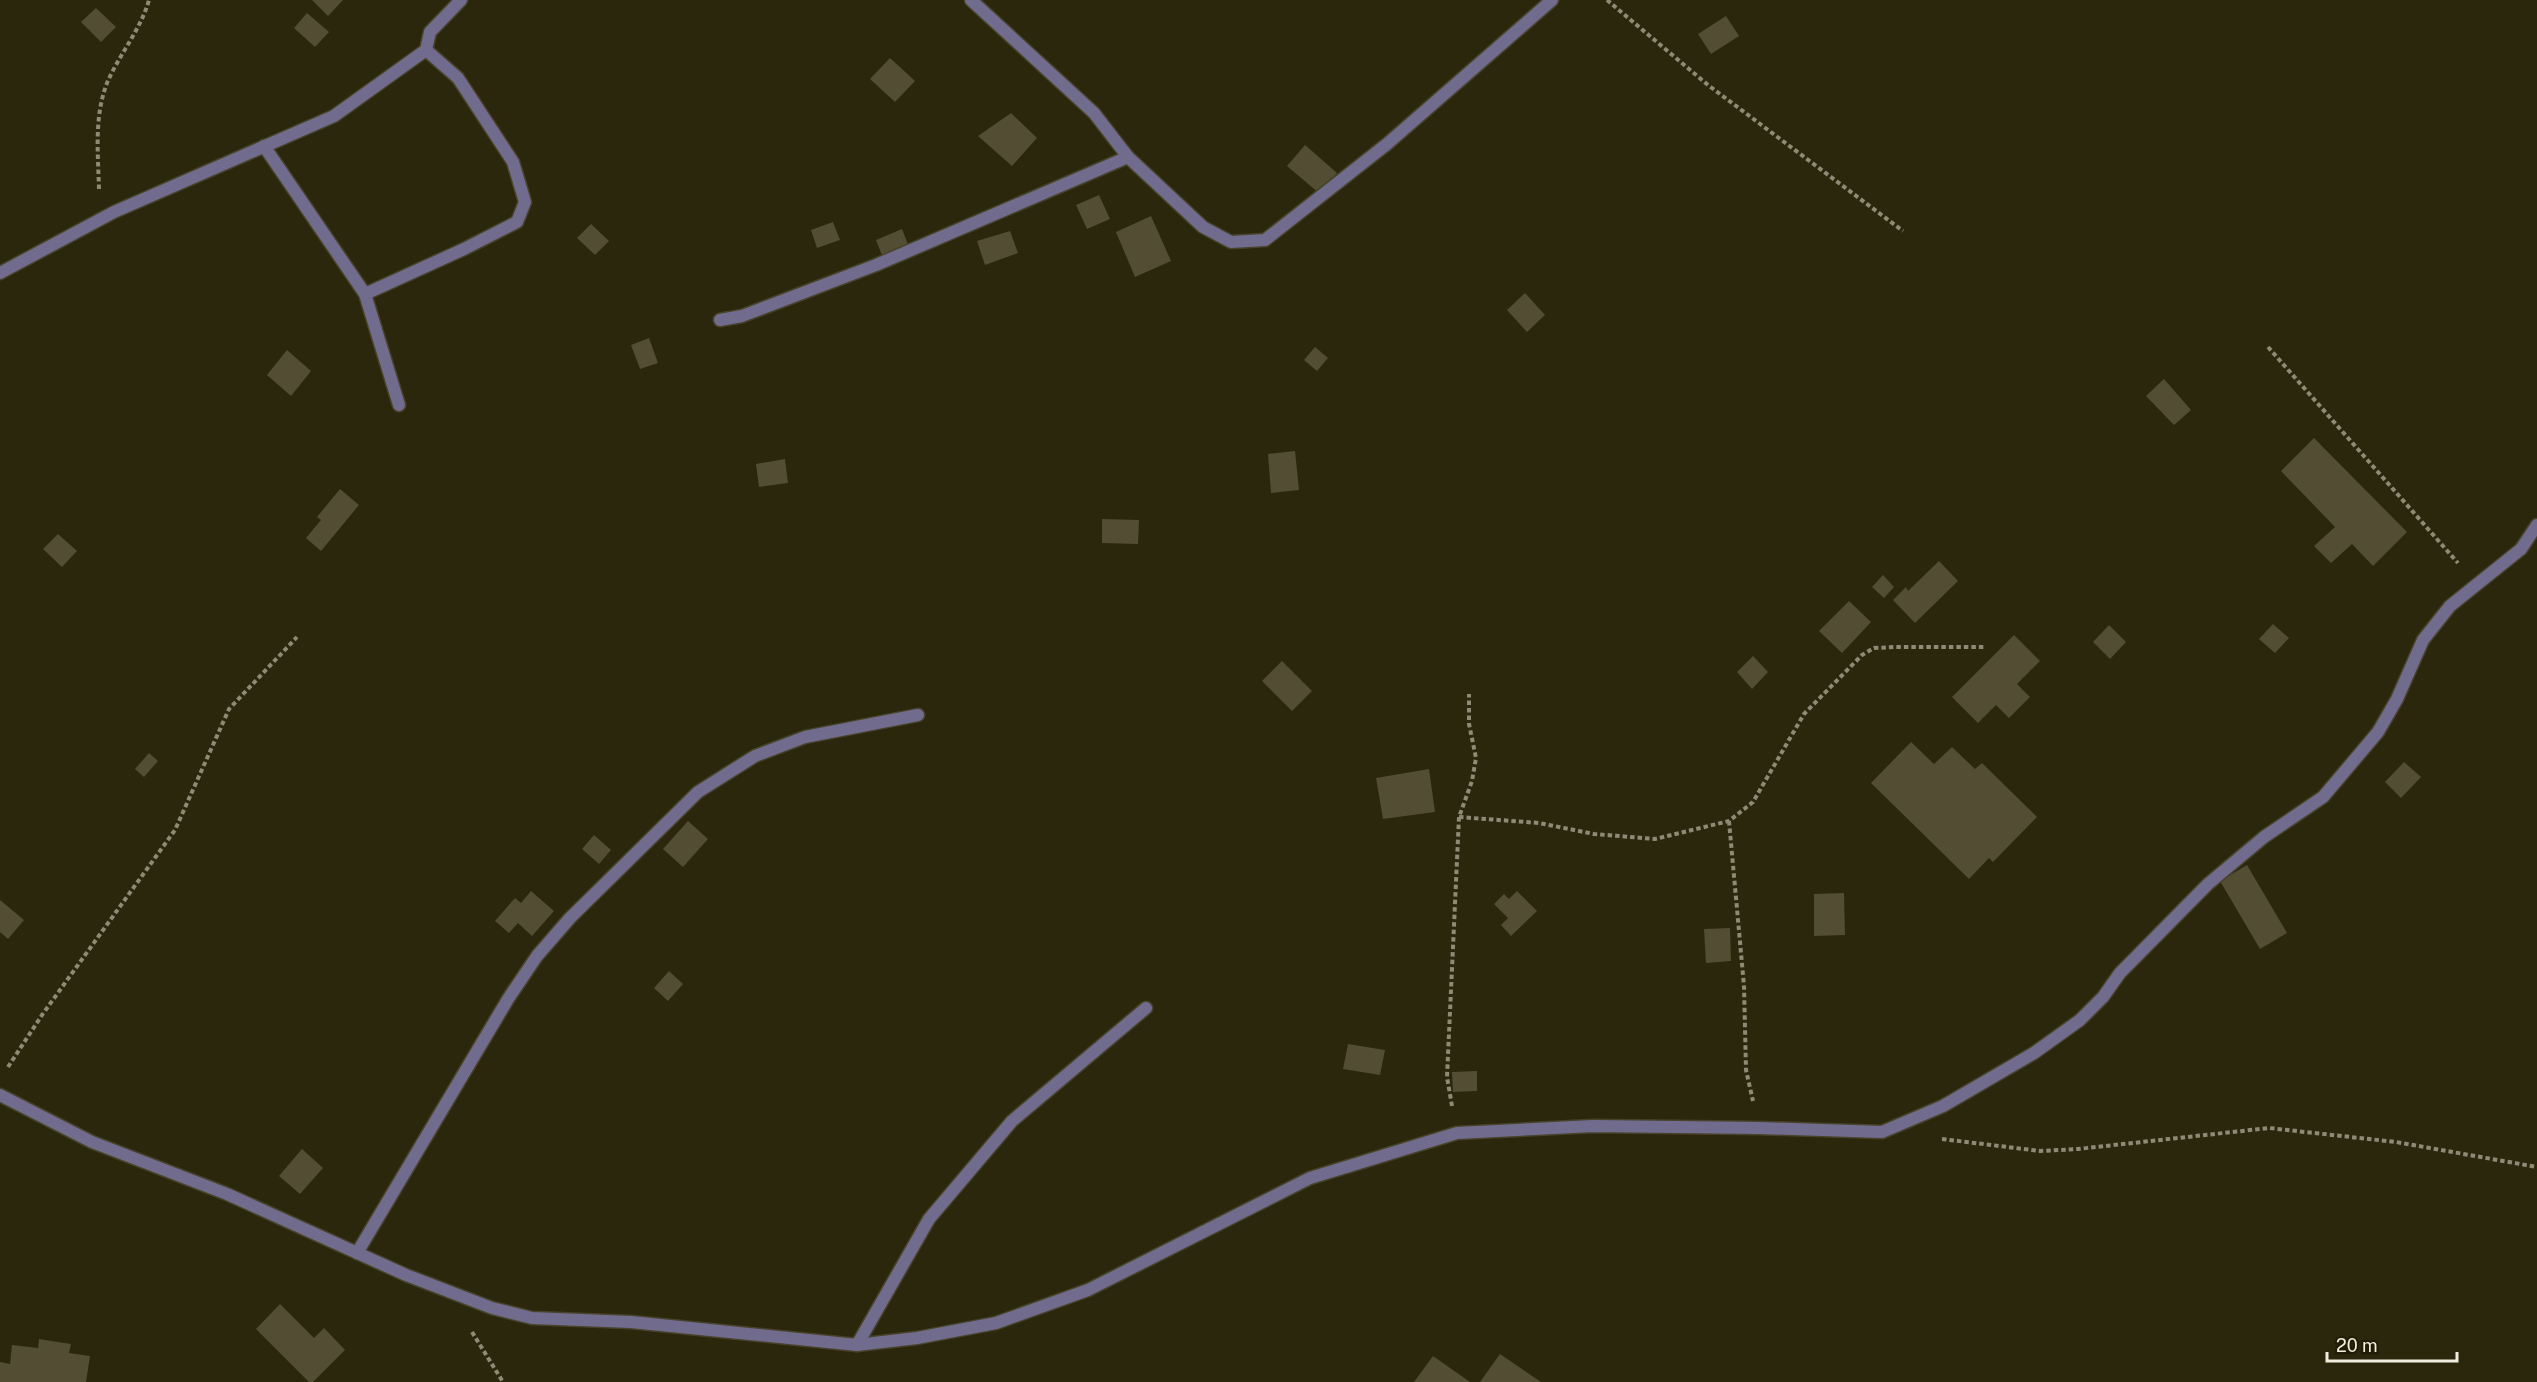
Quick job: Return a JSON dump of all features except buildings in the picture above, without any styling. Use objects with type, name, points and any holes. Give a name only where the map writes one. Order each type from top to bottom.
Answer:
[{"type":"street","points":[[0,273],[100,219],[334,116],[426,50],[429,32],[461,0]]},
{"type":"street","points":[[971,0],[1094,113],[1128,157],[1203,227],[1231,243],[1265,240],[1387,144],[1552,0]]},
{"type":"street","points":[[365,294],[517,222],[525,202],[513,162],[458,78],[426,50]]},
{"type":"street","points":[[264,146],[365,294],[399,405]]},
{"type":"street","points":[[720,320],[742,316],[876,265],[1128,157]]},
{"type":"street","points":[[0,1095],[92,1142],[227,1194],[357,1253],[492,1308],[532,1318],[631,1322],[857,1345],[974,1327],[1017,1316],[1088,1290],[1310,1178],[1457,1133],[1593,1126],[1882,1132],[1943,1106],[2034,1053],[2080,1020],[2103,997],[2120,973],[2208,884],[2264,837],[2323,797],[2378,732],[2397,699],[2423,640],[2450,606],[2521,549],[2537,525]]},
{"type":"street","points":[[357,1253],[508,999],[537,956],[570,918],[698,792],[754,756],[805,737],[918,715]]},
{"type":"street","points":[[857,1345],[929,1219],[1012,1121],[1146,1008]]},
{"type":"path","points":[[100,219],[97,134],[100,105],[108,82],[148,0]]},
{"type":"path","points":[[1607,0],[1708,85],[1903,231]]},
{"type":"path","points":[[2268,347],[2476,584]]},
{"type":"path","points":[[6,1070],[175,830],[229,709],[297,637]]},
{"type":"path","points":[[1459,818],[1539,823],[1594,834],[1655,839],[1729,821],[1753,802],[1804,714],[1862,655],[1874,648],[1985,647]]},
{"type":"path","points":[[1457,1133],[1447,1077],[1459,818],[1472,782],[1476,758],[1469,724],[1469,694]]},
{"type":"path","points":[[1729,821],[1744,986],[1746,1070],[1759,1128]]},
{"type":"path","points":[[1936,1139],[2040,1151],[2078,1149],[2269,1128],[2396,1142],[2537,1167]]},
{"type":"path","points":[[446,1291],[503,1382]]}]
